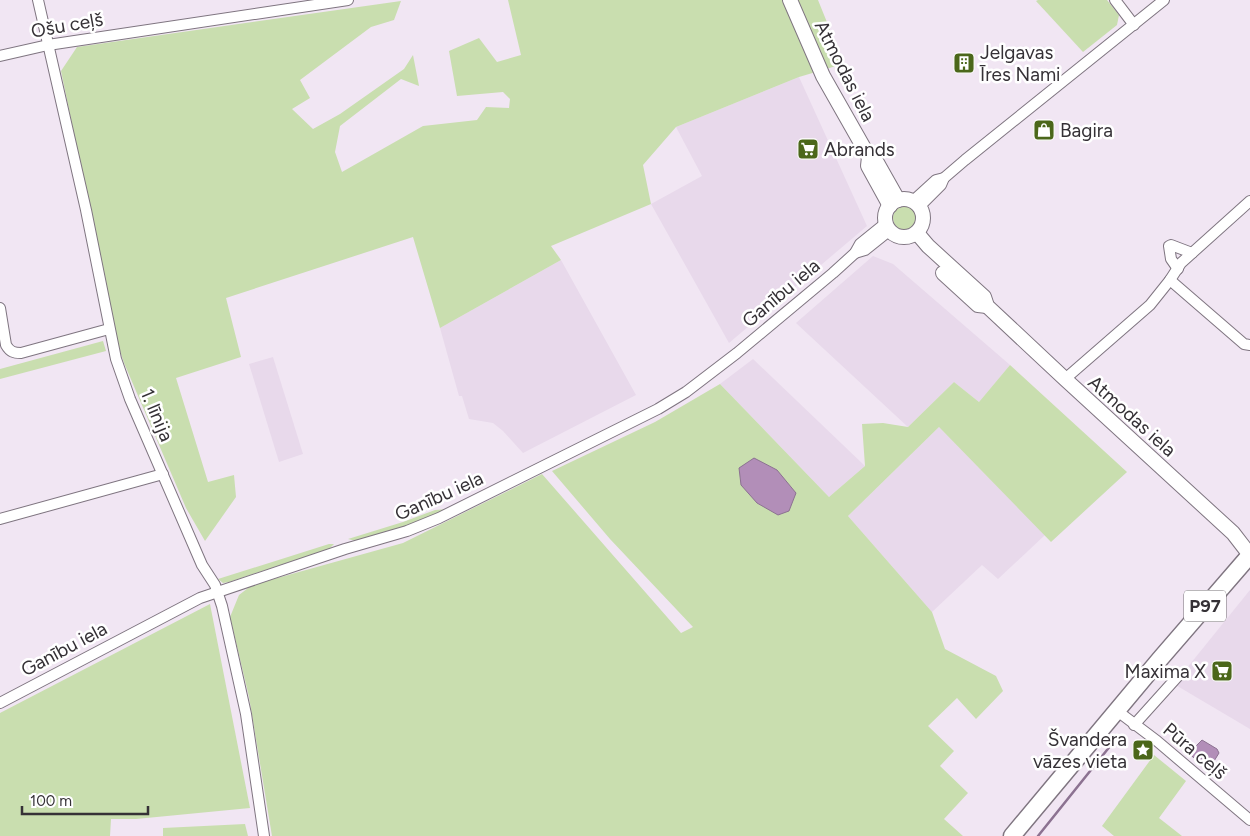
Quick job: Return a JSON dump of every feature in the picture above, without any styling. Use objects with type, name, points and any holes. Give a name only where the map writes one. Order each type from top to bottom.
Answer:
[{"type":"main road","name":"Atmodas iela","points":[[790,0],[823,76],[870,157],[868,166],[894,203]]},
{"type":"main road","points":[[906,199],[916,203],[924,217],[923,223],[913,235],[898,236],[888,227],[886,214],[894,203],[906,199]]},
{"type":"main road","name":"Atmodas iela","points":[[913,235],[922,253],[978,305],[987,306],[1233,533],[1250,555]]},
{"type":"main road","name":"P97","points":[[1012,836],[1116,710],[1250,555]]},
{"type":"street","name":"1. līnija","points":[[38,0],[86,210],[108,329],[116,359],[130,399],[202,565],[215,585],[222,606],[246,714],[264,836]]},
{"type":"street","name":"Ošu ceļš","points":[[0,56],[48,44],[348,0]]},
{"type":"street","points":[[1115,0],[1134,25]]},
{"type":"street","points":[[916,203],[941,185],[944,178],[1030,107],[1164,0]]},
{"type":"street","points":[[1065,380],[1150,305],[1192,253],[1250,201]]},
{"type":"street","name":"Ganību iela","points":[[0,703],[200,598],[407,531],[440,518],[658,409],[686,392],[737,352],[855,253],[860,244],[888,227]]},
{"type":"street","points":[[1178,269],[1171,260],[1169,246],[1171,244],[1192,253]]},
{"type":"street","points":[[1170,280],[1244,344],[1250,345]]},
{"type":"street","points":[[0,308],[6,345],[14,353],[21,353],[108,329]]},
{"type":"street","points":[[0,519],[163,474]]},
{"type":"street","points":[[1134,725],[1179,675]]},
{"type":"street","name":"Pūra ceļš","points":[[1116,710],[1157,741],[1250,820]]},
{"type":"shaded area","points":[[799,77],[867,226],[729,343],[651,204],[702,176],[676,127]]},
{"type":"shaded area","points":[[873,256],[893,264],[1010,365],[979,402],[954,382],[908,427],[796,323]]},
{"type":"shaded area","points":[[561,260],[636,395],[523,453],[493,423],[469,419],[462,396],[459,396],[440,328]]},
{"type":"shaded area","points":[[273,357],[303,454],[279,462],[249,364]]},
{"type":"shaded area","points":[[753,359],[865,466],[829,497],[720,384]]},
{"type":"shaded area","points":[[939,427],[1045,535],[998,579],[982,565],[932,612],[848,516]]},
{"type":"shaded area","points":[[754,458],[777,470],[796,493],[789,511],[778,515],[757,503],[741,485],[739,468]]},
{"type":"shaded area","points":[[1250,590],[1250,729],[1174,684]]},
{"type":"shaded area","points":[[1202,740],[1217,749],[1219,753],[1211,766],[1208,767],[1190,755],[1190,752]]},
{"type":"green space","points":[[508,0],[818,0],[843,62],[836,66],[799,77],[676,127],[643,165],[651,204],[551,246],[561,260],[440,328],[413,237],[226,298],[241,357],[176,378],[208,482],[234,475],[236,497],[205,541],[186,508],[124,363],[117,342],[61,71],[77,47],[401,1],[394,20],[371,27],[300,80],[310,98],[292,109],[313,129],[340,114],[404,69],[413,55],[419,86],[401,79],[340,126],[335,152],[342,172],[423,126],[477,120],[486,107],[509,108],[510,99],[503,92],[457,96],[449,51],[479,38],[497,62],[521,55]]},
{"type":"green space","points":[[1107,0],[1119,15],[1117,25],[1083,52],[1036,1]]},
{"type":"green space","points":[[905,206],[914,209],[917,218],[914,227],[905,230],[896,227],[893,218],[896,209]]},
{"type":"green space","points":[[103,341],[106,351],[0,379],[0,369]]},
{"type":"green space","points":[[1010,365],[1127,472],[1051,542],[939,427],[848,516],[932,612],[945,649],[996,676],[1003,691],[976,719],[957,698],[928,726],[954,751],[940,766],[968,793],[944,819],[963,836],[272,836],[249,697],[230,617],[239,595],[252,585],[403,543],[542,474],[681,633],[693,627],[610,539],[552,471],[655,422],[720,384],[829,497],[865,466],[862,424],[883,423],[908,427],[954,382],[979,402]]},
{"type":"green space","points":[[447,509],[411,525],[356,541],[348,539],[435,510]]},
{"type":"green space","points":[[334,544],[329,549],[229,582],[223,583],[218,579]]},
{"type":"green space","points":[[210,604],[250,808],[136,819],[111,819],[110,836],[0,836],[0,713]]},
{"type":"green space","points":[[1154,755],[1186,781],[1159,818],[1182,836],[1114,836],[1102,826]]},
{"type":"green space","points":[[245,824],[248,836],[163,836],[163,828]]},
{"type":"waterway","points":[[1038,836],[1111,745]]},
{"type":"place","name":"Jelgavas Īres Nami","points":[[964,63]]},
{"type":"place","name":"Bagira","points":[[1044,130]]},
{"type":"place","name":"Abrands","points":[[808,149]]},
{"type":"place","name":"Maxima X","points":[[1222,671]]},
{"type":"place","name":"Švandera vāzes vieta","points":[[1143,750]]}]
